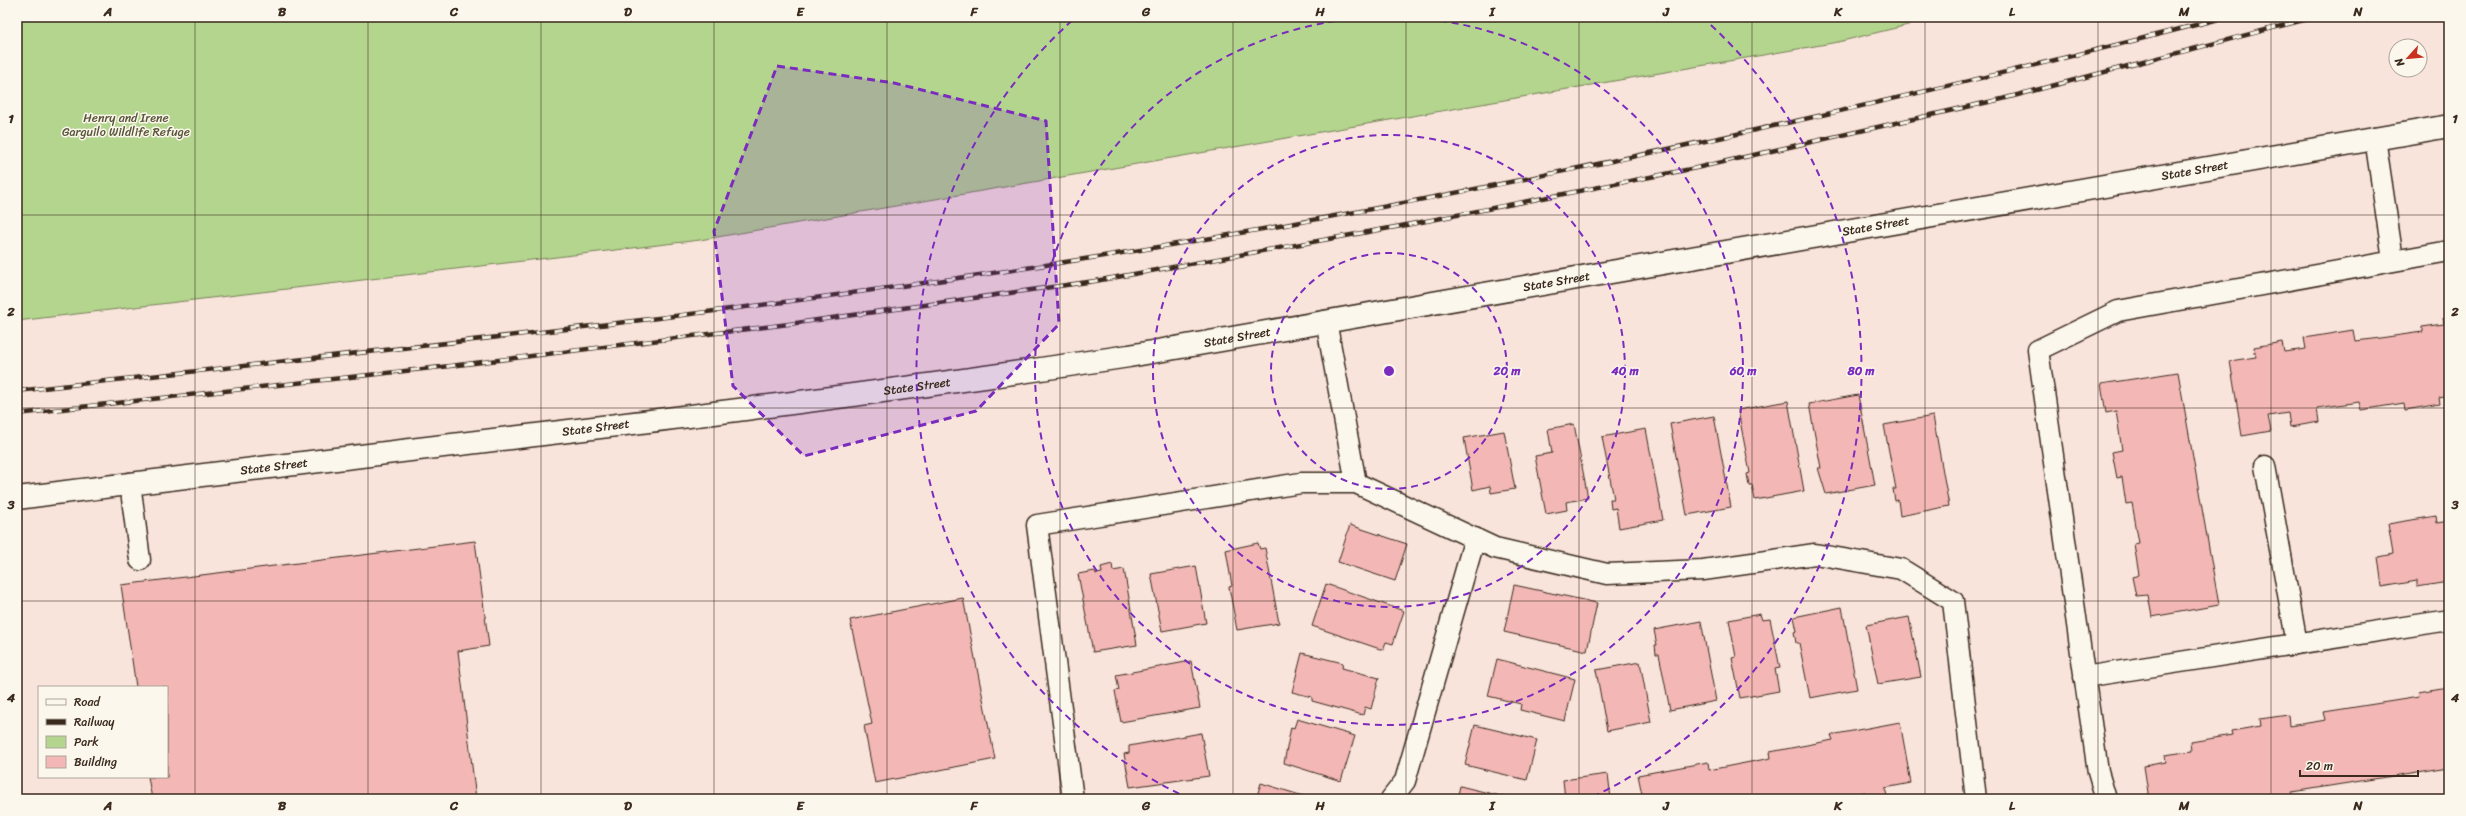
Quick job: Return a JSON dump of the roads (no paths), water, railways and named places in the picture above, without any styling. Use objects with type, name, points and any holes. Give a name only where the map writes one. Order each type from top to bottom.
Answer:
[{"type":"main road","name":"State Street","points":[[17,498],[717,414],[928,386],[1129,356],[2449,126]]},
{"type":"lane","points":[[2376,138],[2392,260]]},
{"type":"lane","points":[[2106,799],[2098,772],[2038,350],[2118,311],[2392,260],[2449,251]]},
{"type":"lane","points":[[1326,321],[1356,483]]},
{"type":"lane","points":[[2265,466],[2297,644]]},
{"type":"lane","points":[[1073,799],[1037,525],[1301,483],[1356,483],[1495,548],[1607,574],[1703,570],[1815,554],[1901,570],[1953,601],[1976,799]]},
{"type":"lane","points":[[130,484],[140,560]]},
{"type":"lane","points":[[1391,799],[1405,781],[1475,538]]},
{"type":"lane","points":[[2084,677],[2449,620]]},
{"type":"railway","points":[[17,391],[420,346],[823,297],[1091,258],[1234,234],[1377,208],[1662,151],[1945,87],[2227,17]]},
{"type":"railway","points":[[17,414],[450,366],[789,324],[1095,281],[1401,226],[1696,168],[2002,99],[2315,17]]},
{"type":"park label","name":"Henry and Irene Garguilo Wildlife Refuge","points":[[126,125]]}]
